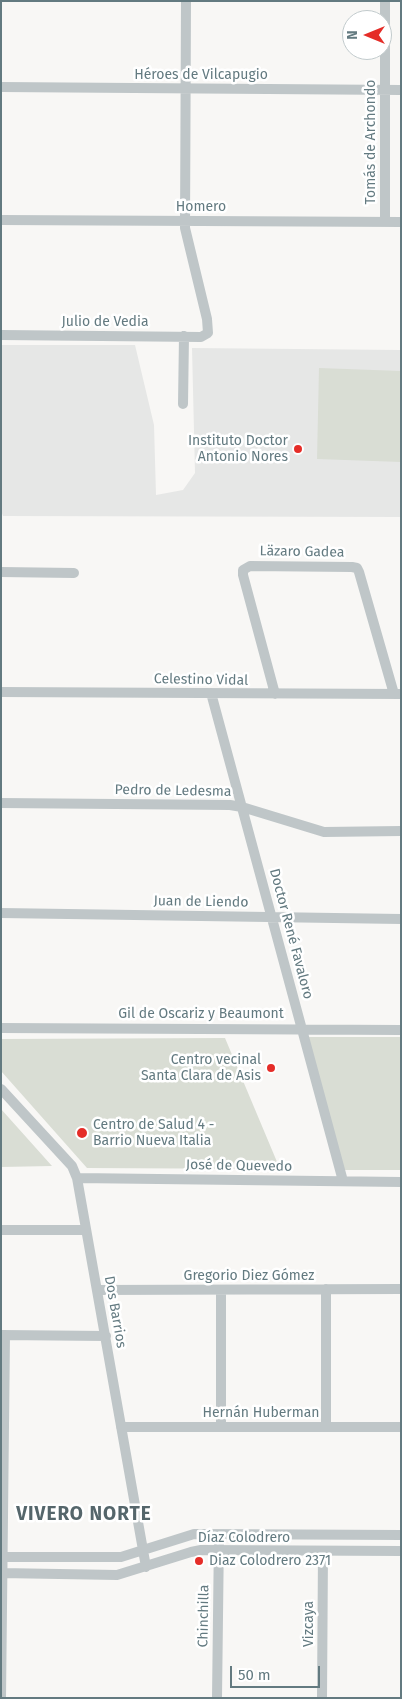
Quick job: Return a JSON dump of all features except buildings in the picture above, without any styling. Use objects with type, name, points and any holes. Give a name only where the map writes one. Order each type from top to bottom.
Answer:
[{"type":"street","points":[[185,221],[186,1]]},
{"type":"street","name":"Tomás de Archondo","points":[[385,1],[385,222]]},
{"type":"street","name":"Héroes de Vilcapugio","points":[[1,87],[401,90]]},
{"type":"street","name":"Homero","points":[[1,220],[401,222]]},
{"type":"street","name":"Julio de Vedia","points":[[1,335],[202,337],[208,333],[208,324],[185,233],[185,221]]},
{"type":"street","points":[[183,404],[184,336]]},
{"type":"street","name":"Läzaro Gadea","points":[[275,694],[243,570],[250,566],[356,568],[359,572],[397,694]]},
{"type":"street","points":[[1,572],[74,573]]},
{"type":"street","name":"Celestino Vidal","points":[[1,692],[397,694]]},
{"type":"street","name":"Doctor René Favaloro","points":[[211,693],[343,1181]]},
{"type":"street","name":"Pedro de Ledesma","points":[[1,803],[230,805],[324,832],[401,832]]},
{"type":"street","name":"Juan de Liendo","points":[[1,913],[401,919]]},
{"type":"street","name":"Gil de Oscariz y Beaumont","points":[[1,1028],[302,1028],[401,1030]]},
{"type":"street","name":"Dos Barrios","points":[[1,1089],[72,1166],[77,1178],[146,1567]]},
{"type":"street","name":"José de Quevedo","points":[[77,1178],[401,1182]]},
{"type":"street","points":[[1,1230],[86,1230]]},
{"type":"street","points":[[326,1289],[326,1427]]},
{"type":"street","name":"Gregorio Diez Gómez","points":[[97,1290],[401,1289]]},
{"type":"street","points":[[221,1290],[221,1427]]},
{"type":"street","points":[[1,1698],[3,1335],[106,1336]]},
{"type":"street","name":"Hernán Huberman","points":[[121,1427],[401,1427]]},
{"type":"street","name":"Díaz Colodrero","points":[[2,1557],[121,1557],[194,1534],[401,1535]]},
{"type":"street","name":"Chinchilla","points":[[217,1698],[219,1535]]},
{"type":"street","name":"Vizcaya","points":[[322,1698],[323,1551]]},
{"type":"street","name":"Díaz Colodrero","points":[[2,1573],[117,1575],[191,1552],[401,1552]]},
{"type":"shaded area","name":"Instituto Doctor Antonio Nores","points":[[1,345],[135,345],[154,425],[156,495],[183,490],[195,473],[192,348],[401,350],[401,517],[3,516],[1,511]]},
{"type":"shaded area","points":[[319,368],[401,371],[401,462],[317,459]]},
{"type":"shaded area","points":[[308,1037],[401,1037],[401,1170],[342,1170]]},
{"type":"shaded area","points":[[225,1038],[280,1169],[87,1168],[1,1071],[1,1039]]},
{"type":"shaded area","points":[[1,1109],[52,1166],[1,1167]]},
{"type":"place","name":"Instituto Doctor Antonio Nores","points":[[298,449]]},
{"type":"place","name":"Centro vecinal Santa Clara de Asis","points":[[271,1068]]},
{"type":"place","name":"Centro de Salud 4 - Barrio Nueva Italia","points":[[82,1133]]},
{"type":"place","name":"Diaz Colodrero 2371","points":[[199,1561]]},
{"type":"district","name":"VIVERO NORTE","points":[[84,1515]]}]
